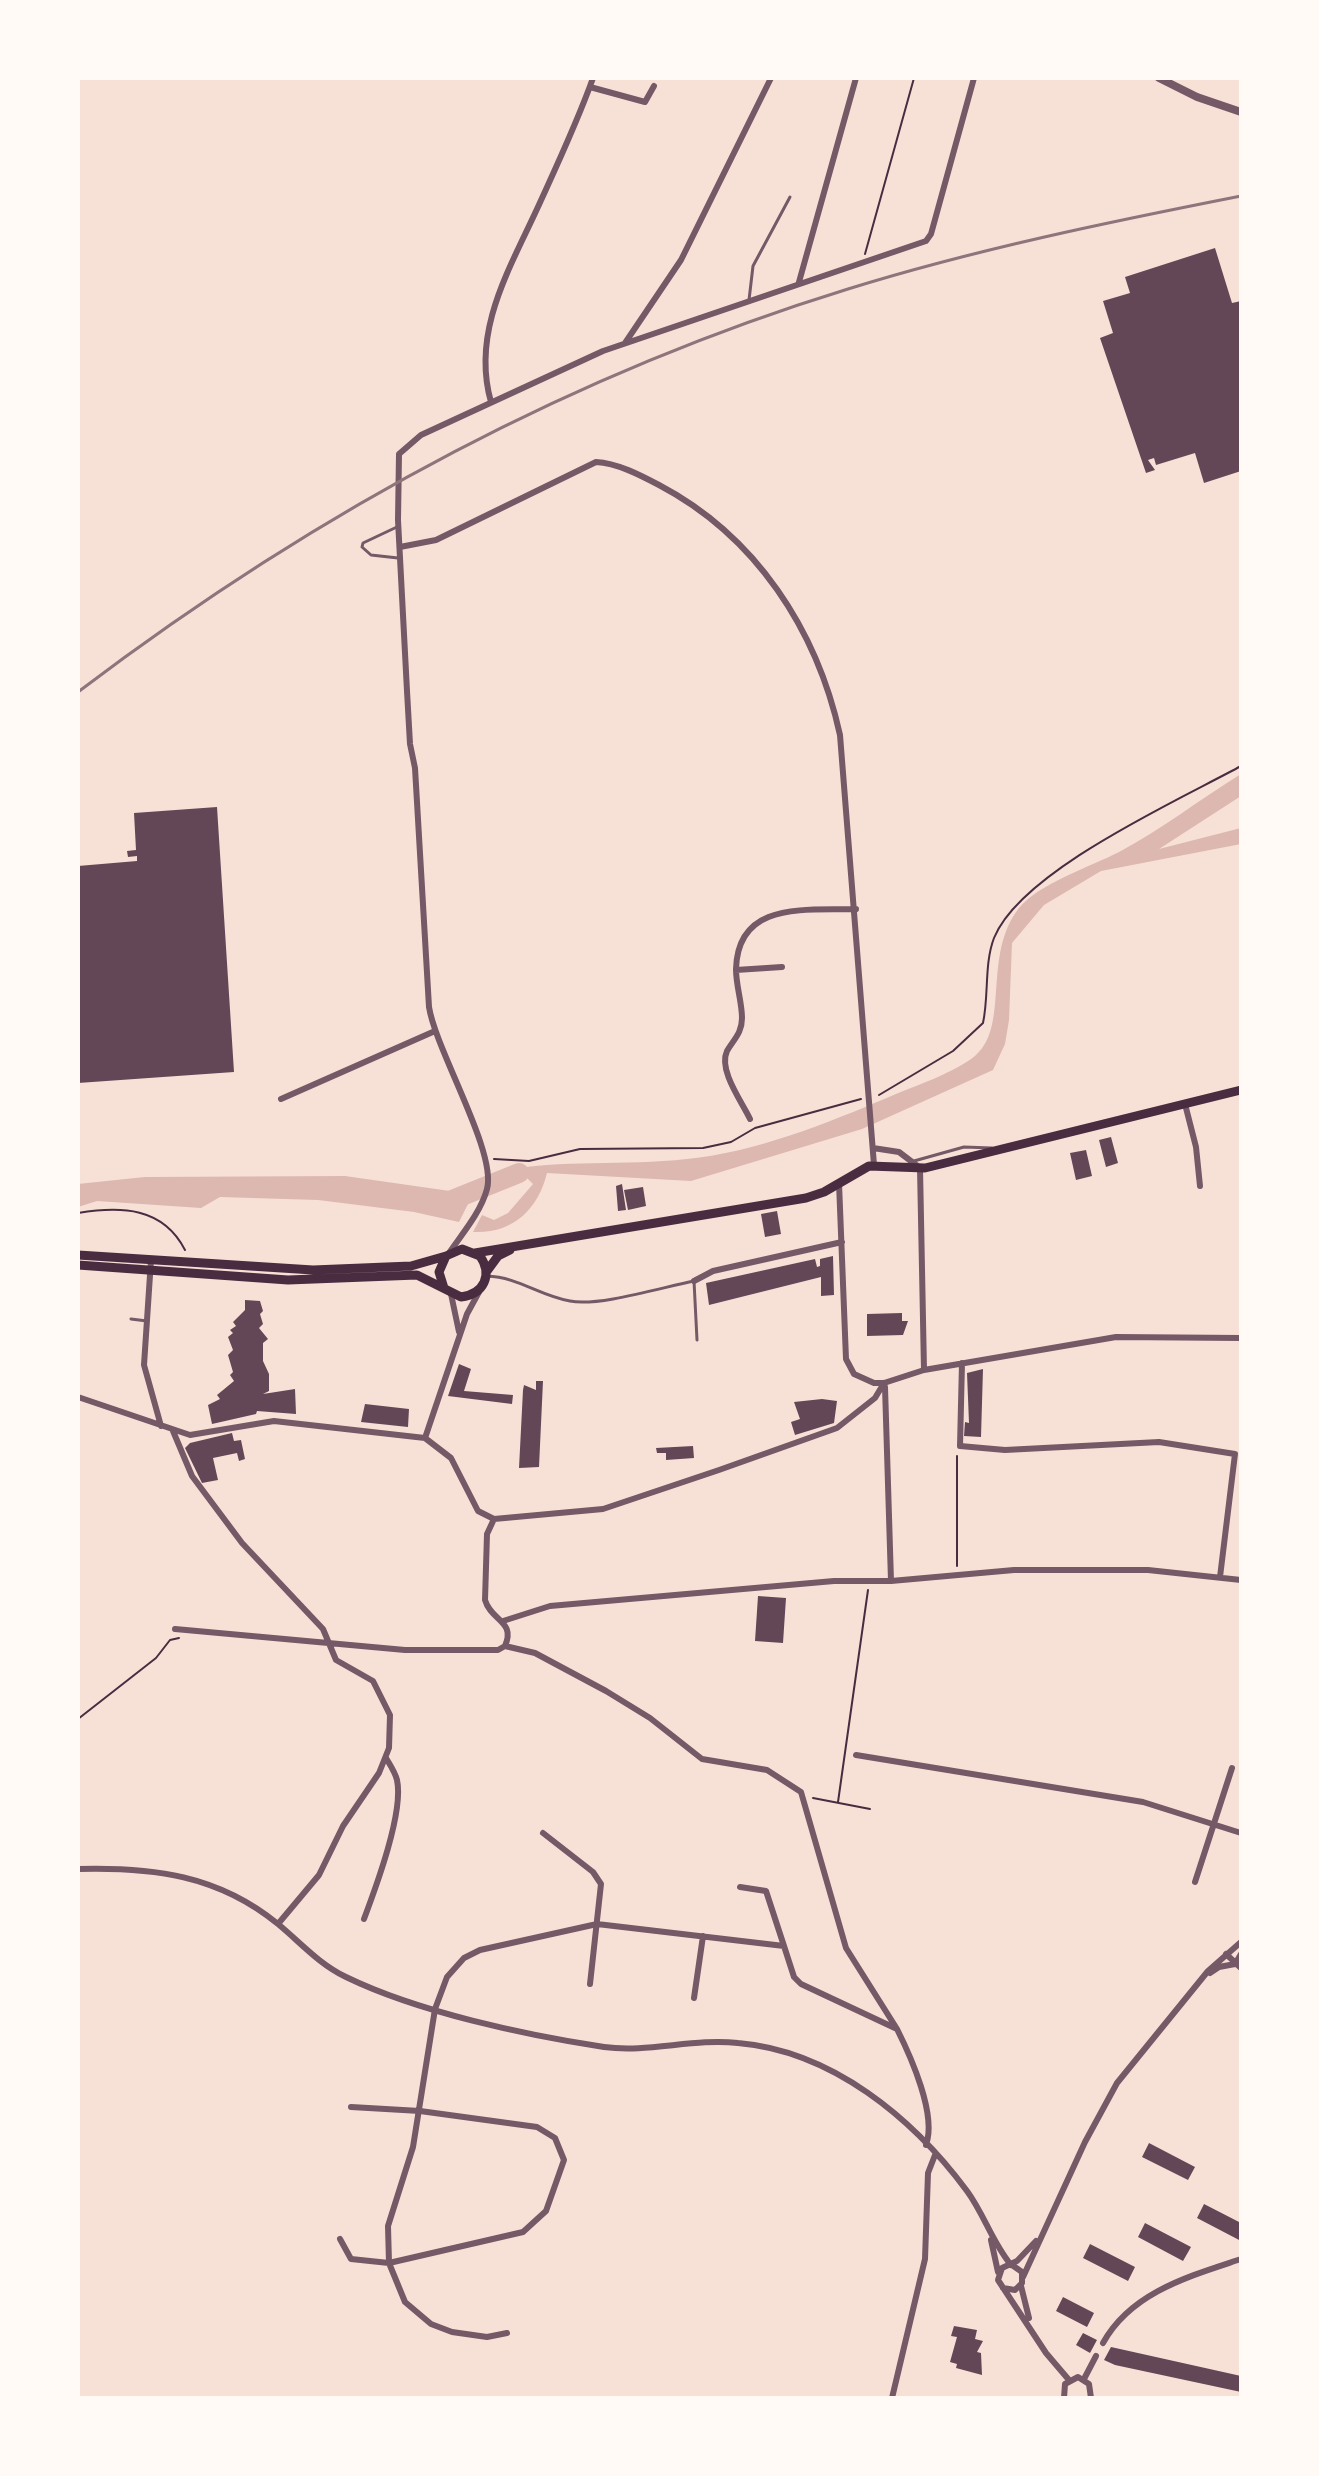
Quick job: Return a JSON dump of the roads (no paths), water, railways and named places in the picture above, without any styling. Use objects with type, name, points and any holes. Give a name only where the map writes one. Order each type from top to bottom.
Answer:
[{"type":"main road","points":[[78,1265],[186,1263],[322,1270],[417,1265],[448,1255],[806,1198],[874,1165],[900,1168],[1003,1148],[1241,1090]]},
{"type":"main road","points":[[78,1255],[288,1280],[417,1275],[448,1291],[468,1296],[480,1290],[500,1254],[528,1243]]},
{"type":"main road","points":[[472,1251],[487,1273]]},
{"type":"main road","points":[[448,1255],[439,1272],[448,1291]]},
{"type":"street","points":[[491,402],[485,358],[495,304],[593,78]]},
{"type":"street","points":[[623,344],[681,260],[771,78]]},
{"type":"street","points":[[799,282],[856,78]]},
{"type":"street","points":[[448,1255],[487,1189],[487,1173],[474,1127],[435,1031],[422,929],[400,558],[397,464],[402,450],[421,435],[623,344],[926,241],[931,234],[974,78]]},
{"type":"street","points":[[1159,78],[1203,100],[1241,112]]},
{"type":"street","points":[[590,87],[645,102],[654,86]]},
{"type":"street","points":[[400,547],[436,540],[596,462],[655,483],[716,524],[757,562],[783,596],[823,675],[843,756],[874,1165]]},
{"type":"street","points":[[750,1119],[725,1065],[726,1055],[742,1024],[736,970],[743,938],[761,919],[784,913],[856,909]]},
{"type":"street","points":[[736,970],[782,967]]},
{"type":"street","points":[[281,1099],[435,1031]]},
{"type":"street","points":[[1185,1104],[1196,1147],[1200,1186]]},
{"type":"street","points":[[873,1148],[887,1147],[917,1165],[924,1370]]},
{"type":"street","points":[[839,1183],[847,1363],[858,1376],[884,1383],[924,1370],[1123,1336],[1241,1338]]},
{"type":"street","points":[[466,1228],[464,1238],[472,1251]]},
{"type":"street","points":[[694,1281],[713,1271],[842,1242]]},
{"type":"street","points":[[151,1265],[144,1370],[161,1426]]},
{"type":"street","points":[[425,1438],[480,1290]]},
{"type":"street","points":[[448,1291],[458,1315],[459,1340]]},
{"type":"street","points":[[962,1363],[960,1446],[1005,1450],[1159,1442],[1235,1454],[1220,1577]]},
{"type":"street","points":[[78,1397],[173,1431],[195,1435],[274,1421],[425,1438],[451,1458],[478,1511],[494,1519],[603,1509],[762,1455],[837,1428],[875,1398],[884,1383]]},
{"type":"street","points":[[884,1383],[891,1581]]},
{"type":"street","points":[[173,1431],[196,1483],[252,1556],[323,1629],[332,1643],[336,1660],[368,1677],[384,1698],[391,1722],[386,1758],[343,1826],[319,1875],[278,1924]]},
{"type":"street","points":[[494,1519],[487,1534],[485,1600],[488,1610],[503,1621],[509,1632],[505,1646]]},
{"type":"street","points":[[503,1621],[542,1607],[792,1585],[1025,1570],[1148,1570],[1241,1580]]},
{"type":"street","points":[[175,1629],[466,1653],[492,1652],[505,1646],[535,1653],[644,1714],[702,1759],[767,1770],[803,1797],[846,1948],[897,2029],[913,2064],[929,2123],[926,2145]]},
{"type":"street","points":[[856,1755],[1134,1801],[1241,1833]]},
{"type":"street","points":[[364,1919],[385,1854],[397,1793],[396,1778],[386,1758]]},
{"type":"street","points":[[1195,1882],[1232,1768]]},
{"type":"street","points":[[543,1833],[599,1880],[602,1888],[590,1984]]},
{"type":"street","points":[[78,1869],[151,1870],[188,1876],[236,1897],[278,1924],[315,1957],[343,1975],[435,2009],[613,2049],[721,2042],[789,2052],[816,2063],[863,2090],[926,2145],[971,2196],[989,2233],[1012,2265],[1021,2270],[1031,2325]]},
{"type":"street","points":[[740,1887],[766,1891],[794,1977],[801,1984],[897,2029]]},
{"type":"street","points":[[507,2333],[487,2337],[452,2332],[431,2324],[405,2302],[389,2263],[387,2233],[409,2163],[435,2009],[447,1977],[469,1954],[597,1924],[784,1946]]},
{"type":"street","points":[[694,1998],[703,1936]]},
{"type":"street","points":[[1003,2288],[1013,2290],[1022,2281],[1039,2238],[1117,2083],[1201,1981],[1241,1942]]},
{"type":"street","points":[[1226,1954],[1238,1966]]},
{"type":"street","points":[[1238,1966],[1241,1954]]},
{"type":"street","points":[[1201,1981],[1217,1968],[1238,1966]]},
{"type":"street","points":[[340,2239],[351,2259],[389,2263],[523,2232],[543,2216],[561,2174],[562,2149],[542,2128],[420,2111],[351,2107]]},
{"type":"street","points":[[892,2398],[925,2259],[928,2173],[935,2155]]},
{"type":"street","points":[[989,2233],[1003,2288],[1031,2325],[1042,2348],[1069,2380]]},
{"type":"street","points":[[998,2274],[1012,2265],[1039,2238]]},
{"type":"street","points":[[1103,2343],[1124,2315],[1154,2294],[1180,2279],[1241,2259]]},
{"type":"street","points":[[1084,2379],[1096,2356]]},
{"type":"street","points":[[1064,2398],[1063,2388],[1069,2380],[1084,2379],[1091,2386],[1091,2396],[1101,2398]]},
{"type":"lane","points":[[749,300],[753,266],[790,197]]},
{"type":"lane","points":[[399,526],[363,543],[362,547],[371,555],[400,558]]},
{"type":"lane","points":[[487,1273],[514,1279],[548,1296],[580,1303],[694,1281],[697,1340]]},
{"type":"lane","points":[[131,1319],[147,1321]]},
{"type":"waterway","points":[[452,1200],[519,1173]]},
{"type":"railway","points":[[78,692],[257,567],[350,510],[445,457],[543,408],[643,364],[744,324],[945,261],[1043,237],[1241,196]]}]
